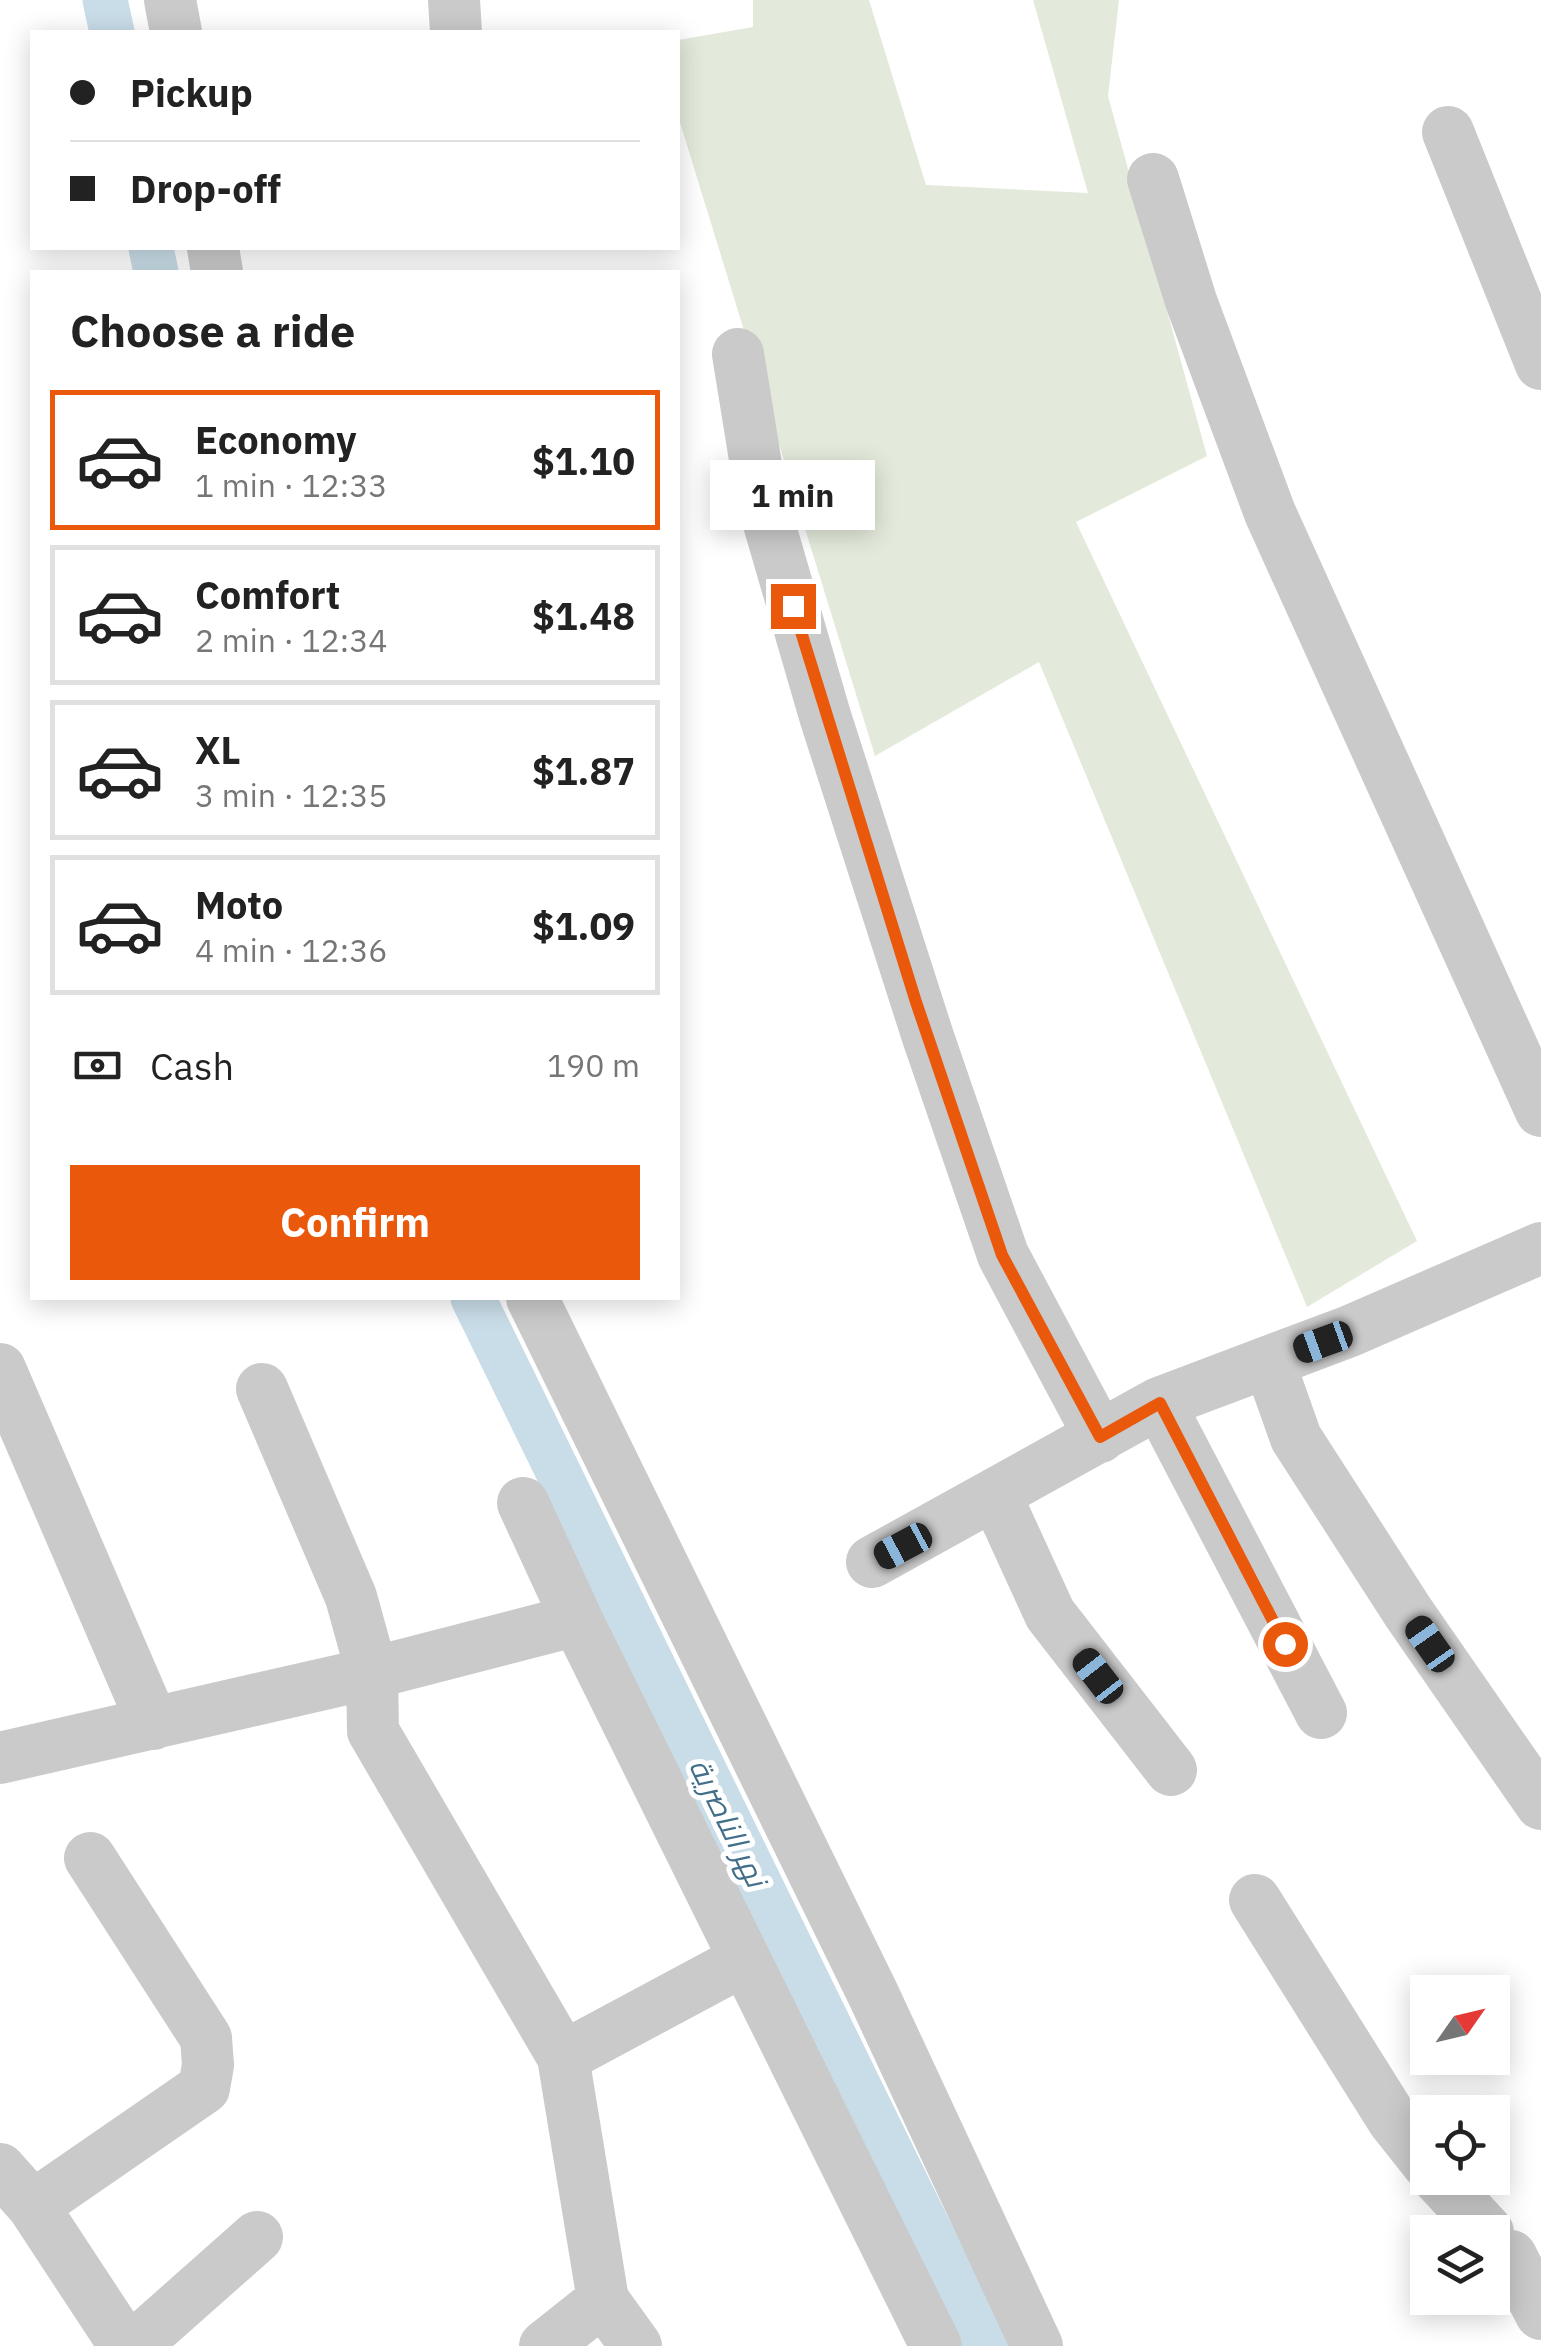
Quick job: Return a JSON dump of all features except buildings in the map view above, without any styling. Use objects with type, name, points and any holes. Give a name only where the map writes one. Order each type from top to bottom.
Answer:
[{"type":"street","points":[[170,0],[176,30]]},
{"type":"street","points":[[454,0],[456,30]]},
{"type":"street","points":[[1448,132],[1541,364]]},
{"type":"street","points":[[1152,179],[1191,301],[1270,514],[1541,1111]]},
{"type":"street","points":[[738,354],[761,496],[825,716],[928,1037],[1002,1255],[1100,1437]]},
{"type":"street","points":[[872,1562],[1160,1403],[1350,1332],[1541,1248]]},
{"type":"street","points":[[533,1300],[873,1994],[1037,2346]]},
{"type":"street","points":[[1269,1362],[1296,1438],[1408,1612],[1541,1804]]},
{"type":"street","points":[[0,1369],[153,1724]]},
{"type":"street","points":[[262,1389],[351,1597],[372,1673],[374,1731],[563,2057],[604,2300],[636,2346]]},
{"type":"street","points":[[1160,1403],[1321,1713]]},
{"type":"street","points":[[996,1496],[1050,1614],[1172,1770]]},
{"type":"street","points":[[523,1503],[936,2346]]},
{"type":"street","points":[[0,1758],[372,1673],[577,1620]]},
{"type":"street","points":[[90,1858],[206,2038],[208,2066],[204,2088],[16,2188],[125,2346]]},
{"type":"street","points":[[1255,1900],[1392,2120],[1410,2142]]},
{"type":"street","points":[[563,2057],[744,1960]]},
{"type":"street","points":[[1457,2195],[1479,2215]]},
{"type":"street","points":[[134,2346],[257,2237]]},
{"type":"street","points":[[1510,2245],[1541,2314]]},
{"type":"street","points":[[545,2346],[604,2300]]},
{"type":"green space","points":[[753,0],[869,0],[926,185],[1088,193],[1033,0],[1119,0],[1108,96],[1207,456],[1076,522],[1417,1241],[1307,1307],[1039,662],[875,756],[680,122],[680,40],[753,27]]},
{"type":"waterway","name":"نهر الناصرية","points":[[105,0],[112,30]]},
{"type":"waterway","name":"نهر الناصرية","points":[[151,250],[156,270]]},
{"type":"waterway","name":"نهر الناصرية","points":[[474,1300],[986,2346]]},
{"type":"route","points":[[793,606],[916,1002],[1002,1255],[1100,1437],[1160,1403],[1285,1644]]}]
